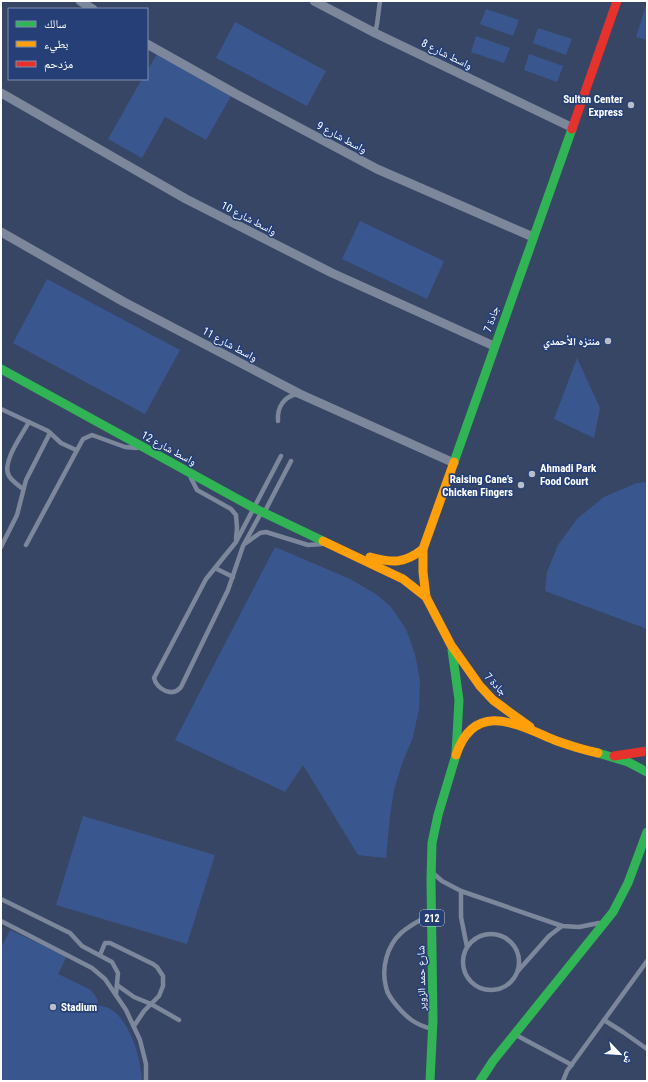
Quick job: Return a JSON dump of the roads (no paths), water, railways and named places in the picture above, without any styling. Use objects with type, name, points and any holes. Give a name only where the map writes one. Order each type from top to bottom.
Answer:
[{"type":"main road","name":"جادة 7","points":[[535,730],[498,704],[484,691],[451,645],[426,597],[423,572],[423,549],[617,1]]},
{"type":"main road","name":"واسط شارع 12","points":[[1,369],[142,448],[260,511],[403,579],[426,597]]},
{"type":"main road","name":"واسط شارع 12","points":[[329,543],[384,561],[398,562],[413,557],[423,549]]},
{"type":"main road","name":"جادة 7","points":[[451,645],[459,694],[455,758]]},
{"type":"main road","name":"212","points":[[455,758],[462,741],[471,729],[480,724],[499,722],[535,730],[568,745],[614,756],[637,765],[647,772]]},
{"type":"main road","points":[[614,756],[647,751]]},
{"type":"main road","name":"شارع حمد الزوير","points":[[430,1081],[434,1029],[431,872],[432,841],[434,828],[455,758]]},
{"type":"main road","points":[[480,1081],[493,1061],[606,922],[626,889],[647,832]]},
{"type":"street","points":[[80,1],[91,8]]},
{"type":"street","name":"واسط شارع 8","points":[[314,1],[375,33],[572,127]]},
{"type":"street","name":"واسط شارع 9","points":[[148,45],[236,94],[377,169],[533,238]]},
{"type":"street","name":"واسط شارع 10","points":[[1,93],[82,141],[193,203],[332,274],[494,346]]},
{"type":"street","name":"واسط شارع 11","points":[[1,232],[124,302],[300,394],[454,463]]},
{"type":"lane","points":[[375,33],[380,1]]},
{"type":"lane","points":[[278,421],[278,410],[281,405],[289,397],[300,394]]},
{"type":"lane","points":[[1,409],[50,433],[61,443],[76,450]]},
{"type":"lane","points":[[23,489],[11,479],[7,468],[8,460],[29,422]]},
{"type":"lane","points":[[1,547],[17,515],[26,480],[50,433]]},
{"type":"lane","points":[[26,545],[83,439],[92,435],[125,447],[142,448]]},
{"type":"lane","points":[[281,456],[260,511],[243,546],[228,590],[181,687],[176,692],[171,692],[160,688],[154,678],[206,579],[260,511],[291,461]]},
{"type":"lane","points":[[189,473],[197,490],[232,509],[236,515],[236,542]]},
{"type":"lane","points":[[243,546],[260,533],[266,532],[308,545],[329,543]]},
{"type":"lane","points":[[215,568],[233,577]]},
{"type":"lane","points":[[431,872],[442,881],[461,891],[562,926],[579,927],[606,922]]},
{"type":"lane","points":[[461,891],[462,917],[467,947]]},
{"type":"lane","points":[[1,899],[70,933],[82,946],[109,960],[114,965],[118,973],[116,995]]},
{"type":"lane","points":[[432,914],[415,922],[401,934],[391,946],[385,960],[384,972],[386,988],[390,998],[404,1016],[415,1024],[434,1029]]},
{"type":"lane","points":[[1,921],[92,968],[106,980],[134,1026],[146,1064],[146,1081]]},
{"type":"lane","points":[[517,973],[519,958],[517,950],[508,939],[493,934],[486,934],[478,937],[467,947],[464,954],[464,969],[467,976],[478,987],[486,989],[501,988],[513,979],[549,936],[562,926]]},
{"type":"lane","points":[[100,955],[105,944],[108,942],[157,967],[163,976],[163,986],[159,996],[134,1026]]},
{"type":"lane","points":[[564,1081],[567,1071],[647,961]]},
{"type":"lane","points":[[117,985],[134,997],[151,1004],[179,1020]]},
{"type":"lane","points":[[604,1020],[647,1049]]},
{"type":"lane","points":[[514,1035],[572,1065]]},
{"type":"place","name":"Sultan Center Express","points":[[631,105]]},
{"type":"place","name":"منتزه الأحمدي","points":[[608,341]]},
{"type":"place","name":"Ahmadi Park Food Court","points":[[532,474]]},
{"type":"place","name":"Raising Cane’s Chicken Fingers","points":[[521,485]]},
{"type":"place","name":"Stadium","points":[[53,1007]]}]
